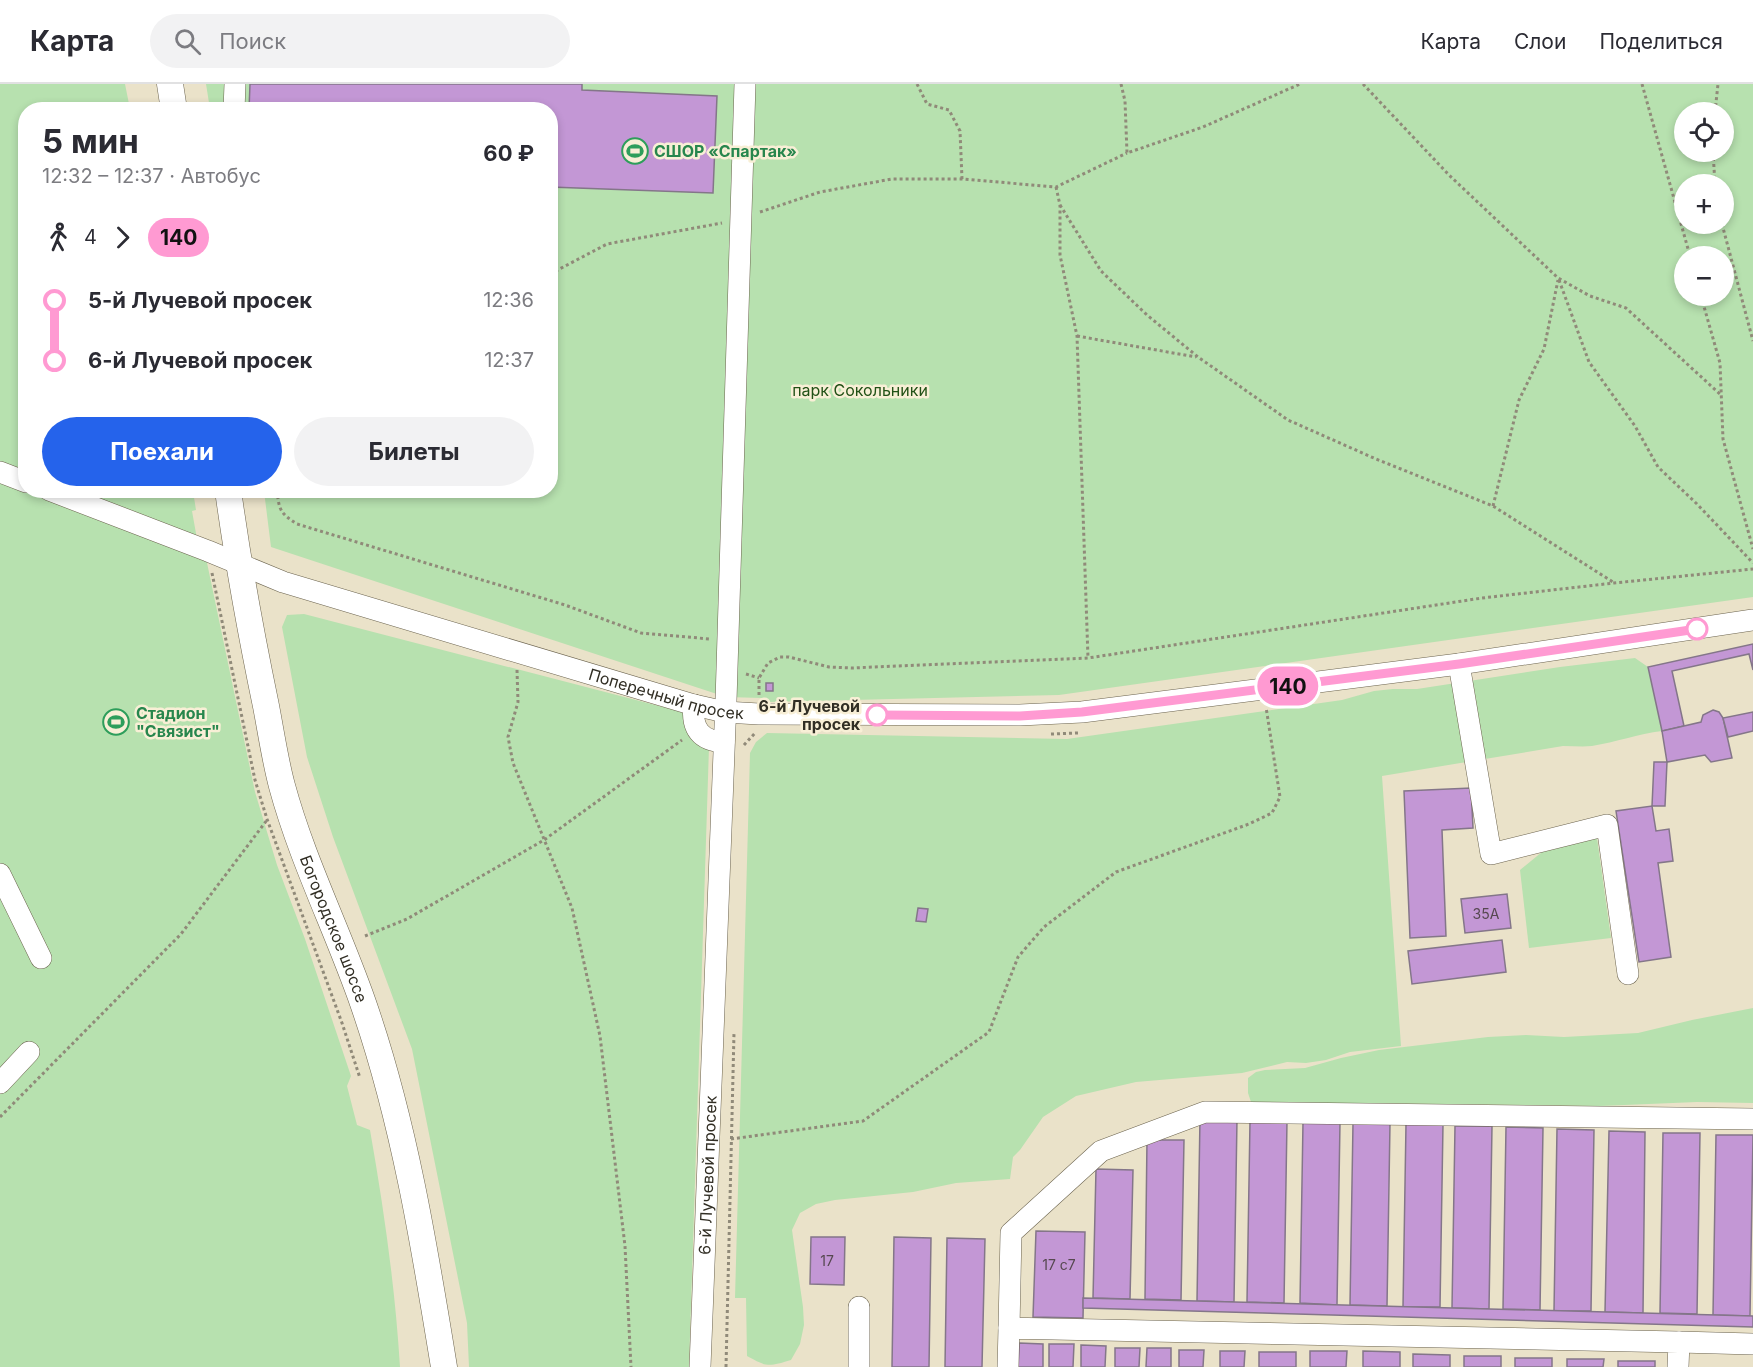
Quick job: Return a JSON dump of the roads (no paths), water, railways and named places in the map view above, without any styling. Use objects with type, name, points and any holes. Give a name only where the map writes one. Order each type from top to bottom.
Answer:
[{"type":"main road","points":[[170,84],[173,102]]},
{"type":"main road","name":"Богородское шоссе","points":[[229,498],[247,615],[282,786],[304,851],[363,1004],[384,1070],[409,1168],[444,1367]]},
{"type":"street","points":[[234,102],[235,84]]},
{"type":"street","name":"6-й Лучевой просек","points":[[700,1367],[732,745],[725,712],[749,216],[745,84]]},
{"type":"street","points":[[0,472],[18,479]]},
{"type":"street","name":"Поперечный просек","points":[[69,498],[283,582],[694,705],[725,712],[1020,716],[1082,712],[1459,664],[1753,620]]},
{"type":"street","points":[[1459,664],[1491,854],[1607,825],[1628,974]]},
{"type":"street","points":[[694,705],[693,714],[697,730],[711,742],[732,745]]},
{"type":"street","points":[[0,874],[41,958]]},
{"type":"street","points":[[0,1083],[29,1052]]},
{"type":"street","points":[[1008,1367],[1011,1233],[1101,1151],[1205,1112],[1753,1119]]},
{"type":"street","points":[[859,1307],[859,1367]]},
{"type":"street","points":[[1009,1328],[1753,1344]]},
{"type":"street","points":[[1678,1367],[1679,1342]]},
{"type":"place","name":"СШОР «Спартак»","points":[[635,151]]},
{"type":"place","name":"6-й Лучевой просек","points":[[877,715]]},
{"type":"place","name":"Стадион \"Связист\"","points":[[116,722]]},
{"type":"park label","name":"парк Сокольники","points":[[860,390]]}]
